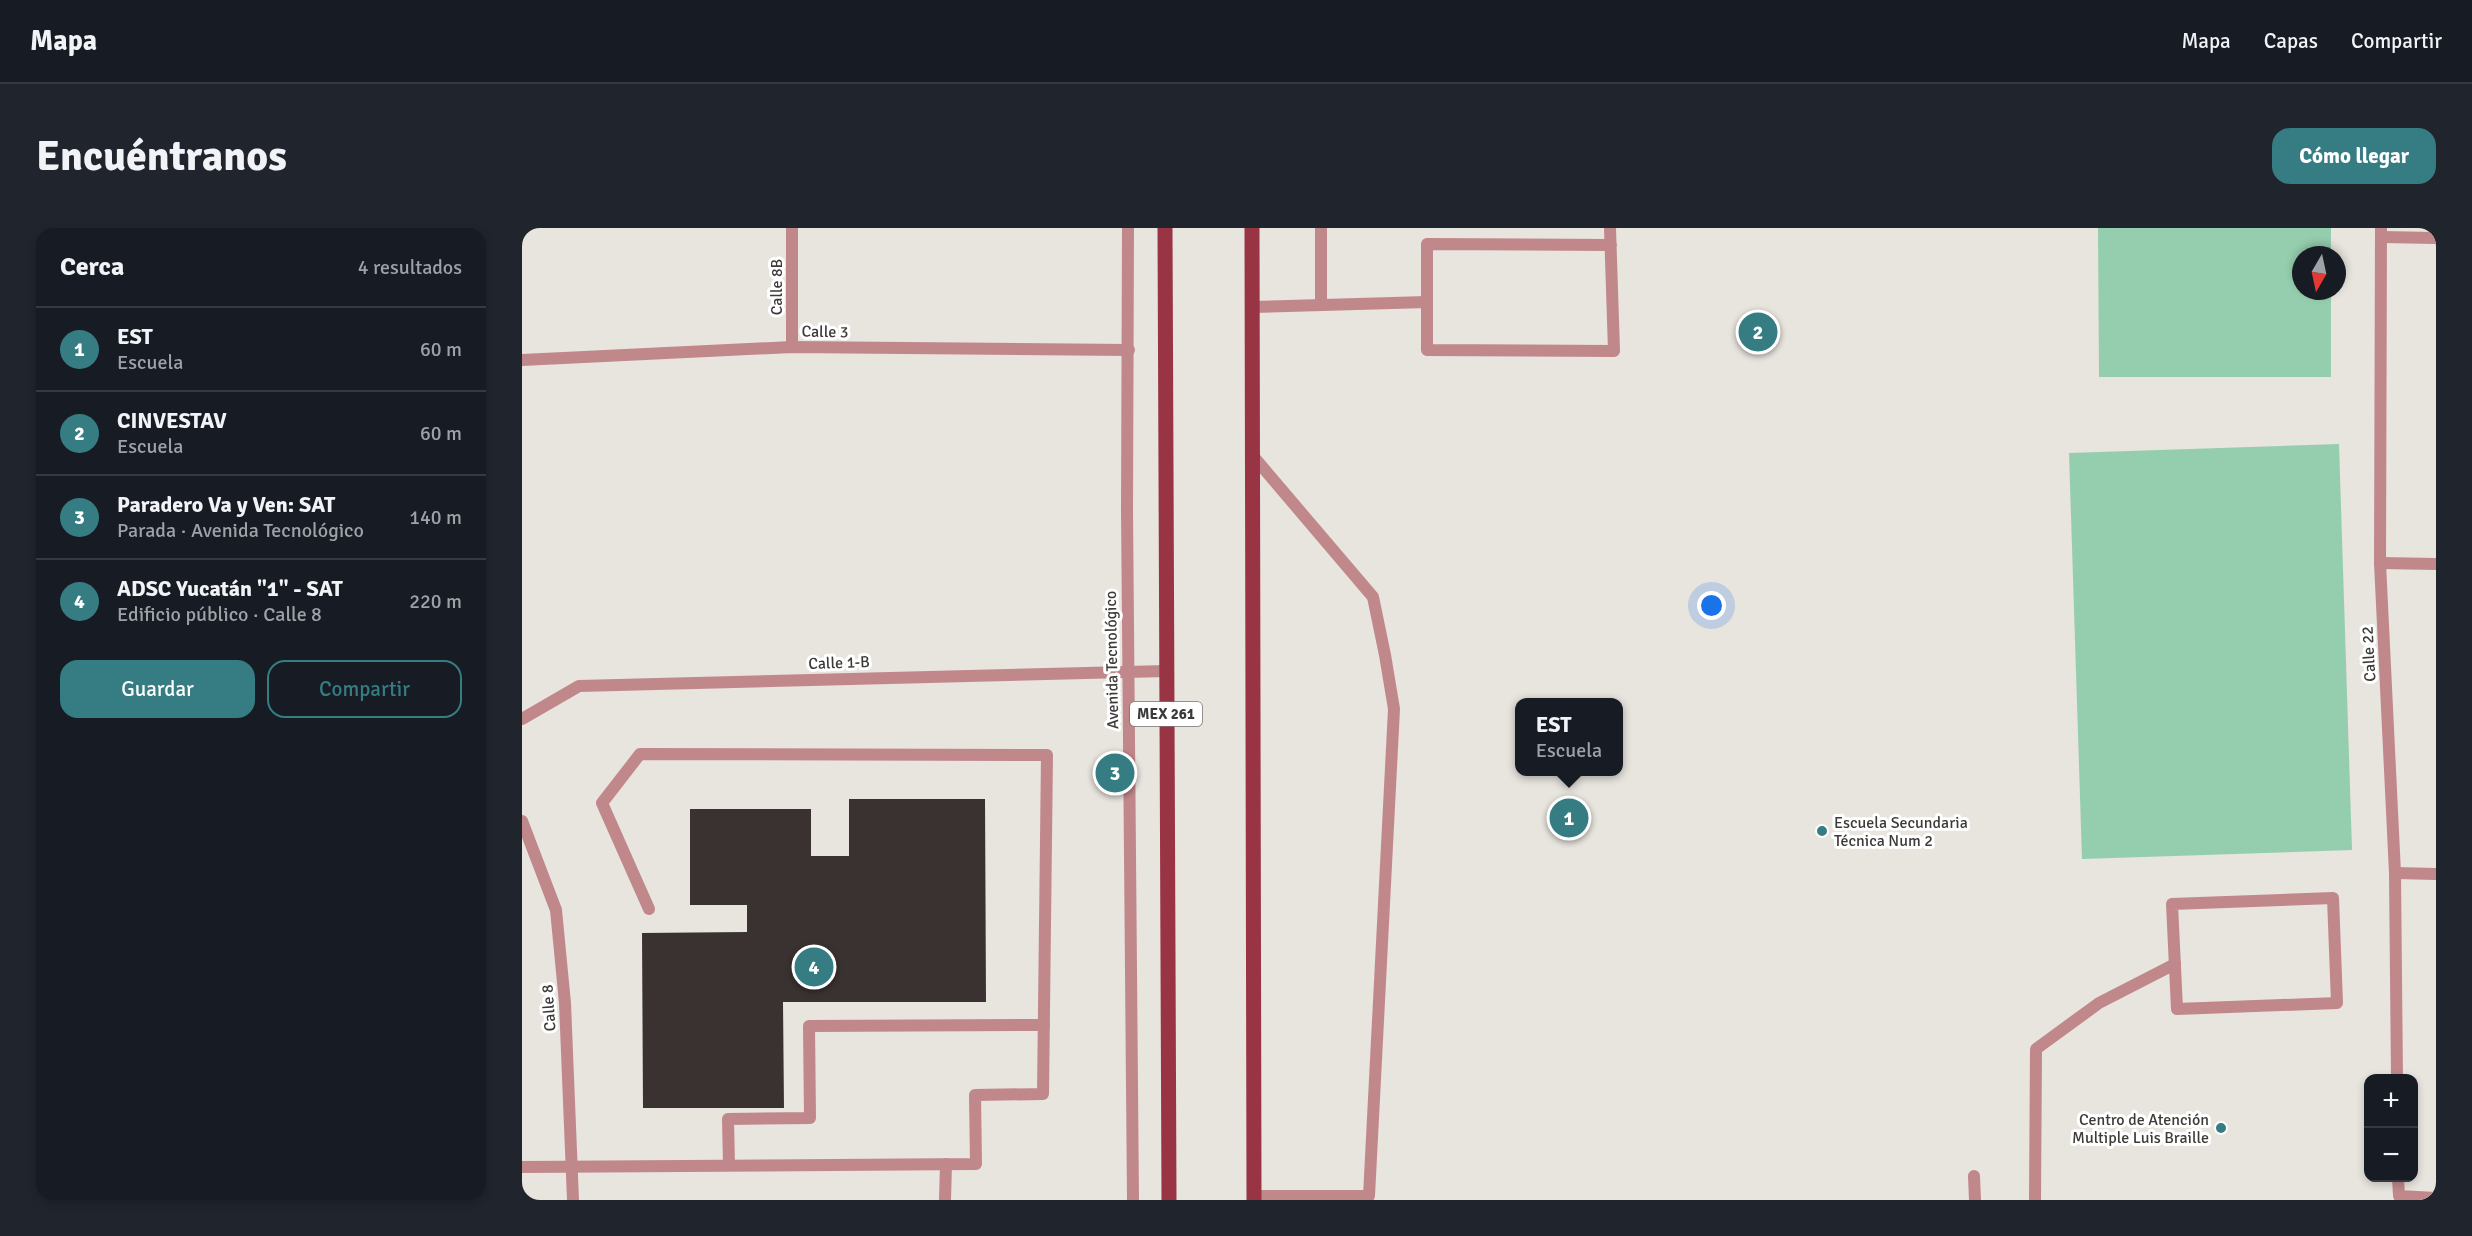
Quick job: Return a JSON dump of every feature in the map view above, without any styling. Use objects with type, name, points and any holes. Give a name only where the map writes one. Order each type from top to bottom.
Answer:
[{"type":"main road","name":"MEX 261","points":[[1165,228],[1169,1200]]},
{"type":"main road","points":[[1252,228],[1254,1198]]},
{"type":"street","name":"Calle 8B","points":[[792,228],[792,347]]},
{"type":"street","name":"Avenida Tecnológico","points":[[1128,228],[1127,510],[1130,670],[1132,1200]]},
{"type":"street","points":[[1321,228],[1321,305]]},
{"type":"street","points":[[1610,228],[1611,245],[1614,351],[1427,350],[1427,244],[1611,245]]},
{"type":"street","points":[[2381,232],[2436,238]]},
{"type":"street","name":"Calle 22","points":[[2381,232],[2380,563],[2395,873],[2397,1074]]},
{"type":"street","points":[[1253,307],[1427,302]]},
{"type":"street","name":"Calle 3","points":[[522,360],[792,347],[1129,350]]},
{"type":"street","points":[[1253,456],[1373,597],[1386,655],[1394,709],[1369,1198],[1254,1198]]},
{"type":"street","points":[[2380,563],[2436,564]]},
{"type":"street","name":"Calle 1-B","points":[[522,719],[579,686],[1130,670],[1166,671]]},
{"type":"street","points":[[522,1167],[976,1164],[975,1095],[1044,1094],[1047,755],[640,754],[602,803],[649,909]]},
{"type":"street","name":"Calle 8","points":[[522,821],[556,910],[565,1003],[573,1200]]},
{"type":"street","points":[[2395,873],[2436,874]]},
{"type":"street","points":[[2333,898],[2337,1003],[2176,1009],[2175,964],[2172,904],[2333,898]]},
{"type":"street","points":[[2035,1200],[2036,1049],[2098,1003],[2175,964]]},
{"type":"street","points":[[729,1166],[728,1119],[810,1118],[809,1026],[1044,1025]]},
{"type":"street","points":[[945,1200],[946,1164]]},
{"type":"street","points":[[1974,1176],[1975,1200]]},
{"type":"street","points":[[2398,1182],[2399,1196],[2436,1198]]},
{"type":"green space","points":[[2098,228],[2331,228],[2331,246],[2292,246],[2292,300],[2331,300],[2331,377],[2099,377]]},
{"type":"green space","points":[[2339,444],[2352,850],[2082,859],[2069,453]]},
{"type":"building","points":[[849,799],[985,799],[986,1002],[783,1002],[784,1108],[643,1108],[642,933],[747,932],[747,905],[690,905],[690,809],[811,809],[811,856],[849,856]]},
{"type":"place","name":"CINVESTAV","points":[[1758,332]]},
{"type":"place","name":"Paradero Va y Ven: SAT","points":[[1115,773]]},
{"type":"place","name":"EST","points":[[1569,818]]},
{"type":"place","name":"Escuela Secundaria Técnica Num 2","points":[[1822,831]]},
{"type":"place","name":"ADSC Yucatán \"1\" - SAT","points":[[814,967]]},
{"type":"place","name":"Centro de Atención Multiple Luis Braille","points":[[2221,1128]]}]
